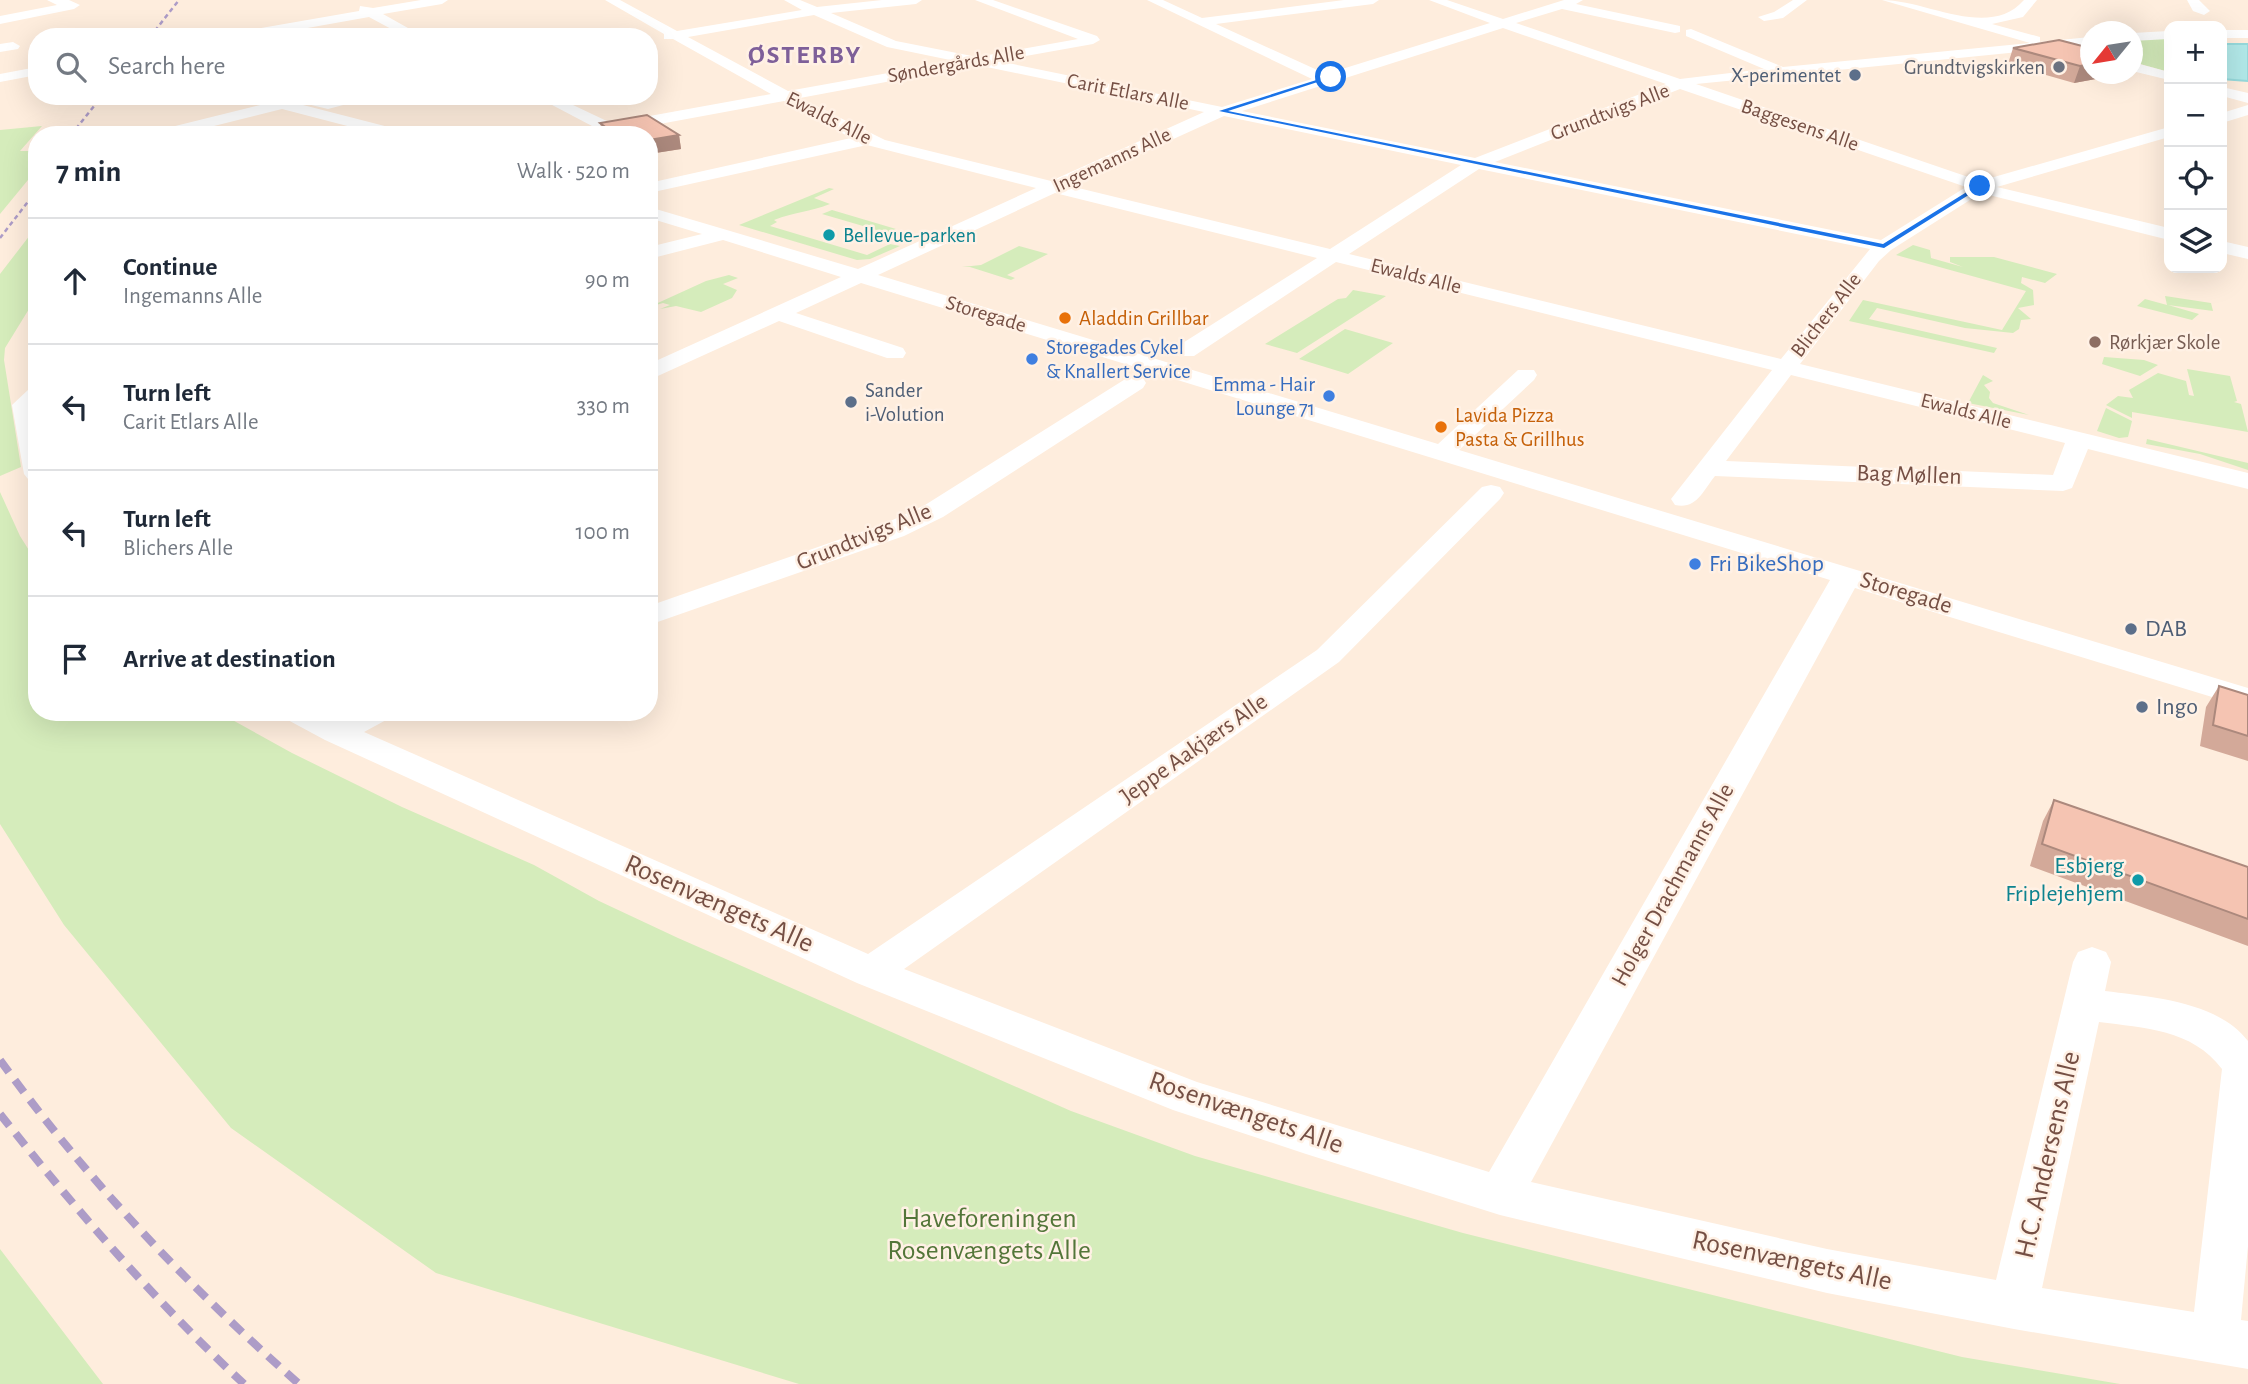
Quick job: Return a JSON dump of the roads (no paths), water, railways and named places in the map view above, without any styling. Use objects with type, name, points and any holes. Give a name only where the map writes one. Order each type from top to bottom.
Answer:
[{"type":"street","points":[[0,20],[74,5],[54,0]]},
{"type":"street","points":[[285,28],[442,0]]},
{"type":"street","name":"Ewalds Alle","points":[[611,0],[866,140],[2248,481]]},
{"type":"street","name":"Carit Etlars Alle","points":[[790,0],[892,44],[1884,246]]},
{"type":"street","points":[[658,38],[816,11],[916,0]]},
{"type":"street","name":"Søndergårds Alle","points":[[619,126],[1093,40],[981,0]]},
{"type":"street","points":[[1153,0],[1324,79]]},
{"type":"street","points":[[1200,22],[1373,0]]},
{"type":"street","name":"Baggesens Alle","points":[[1435,0],[1980,186],[2164,233]]},
{"type":"street","name":"Ingemanns Alle","points":[[658,369],[1221,111],[1534,14],[1561,12],[1577,0]]},
{"type":"street","points":[[1764,17],[1778,15],[1801,0]]},
{"type":"street","points":[[1888,0],[2080,52]]},
{"type":"street","points":[[1976,24],[2011,18],[2031,0]]},
{"type":"street","points":[[2193,0],[2197,8],[2204,11]]},
{"type":"street","points":[[353,4],[400,28]]},
{"type":"street","points":[[1561,12],[1675,29]]},
{"type":"street","points":[[1691,33],[1783,71]]},
{"type":"street","points":[[2227,34],[2248,34]]},
{"type":"street","points":[[2143,36],[2164,35]]},
{"type":"street","name":"Grundtvigs Alle","points":[[1186,351],[1476,163],[1681,84],[1783,71],[2080,42]]},
{"type":"street","points":[[2143,69],[2164,75]]},
{"type":"street","points":[[0,78],[28,73]]},
{"type":"street","points":[[2227,92],[2248,98]]},
{"type":"street","points":[[190,126],[268,105]]},
{"type":"street","points":[[303,105],[372,126]]},
{"type":"street","points":[[561,105],[604,126]]},
{"type":"street","points":[[2227,116],[2248,110]]},
{"type":"street","name":"Blichers Alle","points":[[1684,499],[1785,367],[1872,257],[1884,246],[1980,186],[2164,133]]},
{"type":"street","points":[[658,186],[866,140]]},
{"type":"street","name":"Storegade","points":[[658,215],[2248,698]]},
{"type":"street","points":[[658,251],[727,234]]},
{"type":"street","points":[[2227,248],[2248,253]]},
{"type":"street","points":[[779,314],[895,353]]},
{"type":"street","points":[[1443,452],[1526,375]]},
{"type":"street","name":"Grundtvigs Alle","points":[[658,613],[894,530],[934,511],[1135,383]]},
{"type":"street","points":[[28,402],[24,405],[28,426]]},
{"type":"street","name":"Bag Møllen","points":[[1708,468],[1932,475],[2063,483],[2079,439]]},
{"type":"street","name":"Jeppe Aakjærs Alle","points":[[871,972],[1328,656],[1491,493]]},
{"type":"street","name":"Holger Drachmanns Alle","points":[[1500,1195],[1847,576]]},
{"type":"street","name":"Rosenvængets Alle","points":[[314,721],[871,972],[1188,1097],[1500,1195],[1827,1270],[2014,1306],[2232,1343]]},
{"type":"street","points":[[337,733],[360,721]]},
{"type":"street","name":"H.C. Andersens Alle","points":[[2014,1306],[2092,962]]},
{"type":"street","points":[[2082,1004],[2192,1021],[2216,1034],[2234,1049],[2243,1066],[2232,1343]]},
{"type":"water","points":[[2227,44],[2248,44],[2248,81],[2227,79]]},
{"type":"railway","points":[[157,28],[179,0]]},
{"type":"railway","points":[[78,126],[95,105]]},
{"type":"railway","points":[[0,238],[28,202]]},
{"type":"railway","points":[[0,1060],[68,1147],[140,1230],[218,1309],[299,1384]]},
{"type":"railway","points":[[0,1114],[117,1254],[244,1384]]},
{"type":"place","name":"Grundtvigskirken","points":[[2059,67]]},
{"type":"place","name":"X-perimentet","points":[[1855,75]]},
{"type":"place","name":"Bellevue-parken","points":[[829,235]]},
{"type":"place","name":"Aladdin Grillbar","points":[[1065,318]]},
{"type":"place","name":"Rørkjær Skole","points":[[2095,342]]},
{"type":"place","name":"Storegades Cykel & Knallert Service","points":[[1032,359]]},
{"type":"place","name":"Emma - Hair Lounge 71","points":[[1329,396]]},
{"type":"place","name":"Sander i-Volution","points":[[851,402]]},
{"type":"place","name":"Lavida Pizza Pasta & Grillhus","points":[[1441,427]]},
{"type":"place","name":"Fri BikeShop","points":[[1695,564]]},
{"type":"place","name":"DAB","points":[[2131,629]]},
{"type":"place","name":"Ingo","points":[[2142,707]]},
{"type":"place","name":"Esbjerg Friplejehjem","points":[[2138,880]]},
{"type":"district","name":"ØSTERBY","points":[[805,55]]},
{"type":"park label","name":"Haveforeningen Rosenvængets Alle","points":[[989,1235]]}]
